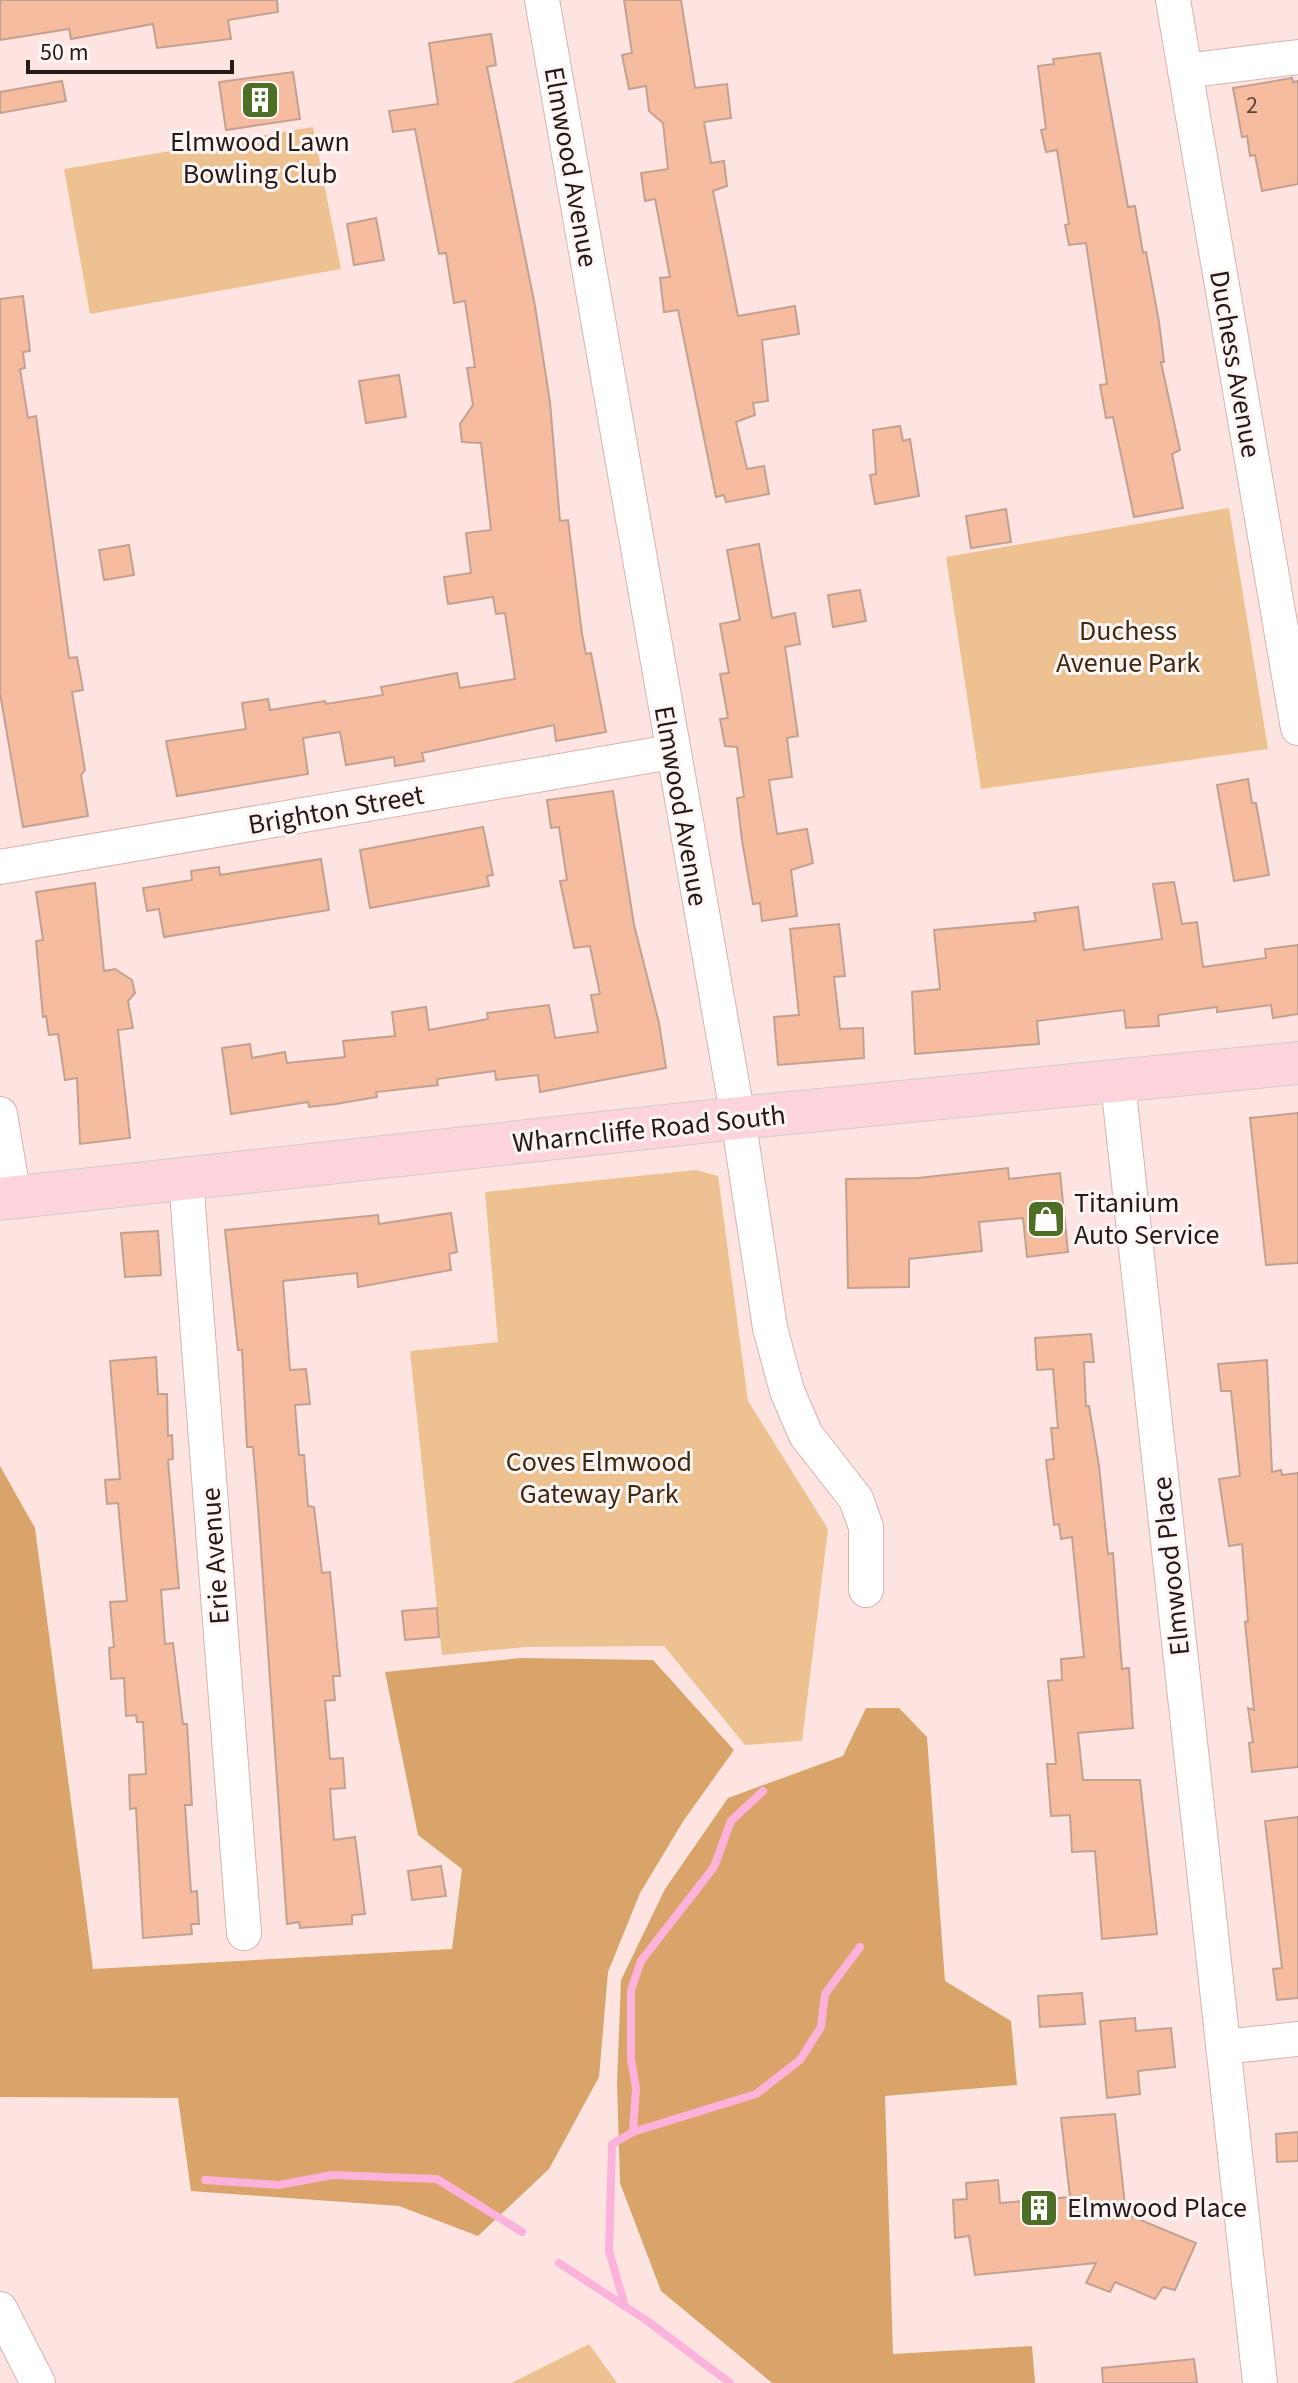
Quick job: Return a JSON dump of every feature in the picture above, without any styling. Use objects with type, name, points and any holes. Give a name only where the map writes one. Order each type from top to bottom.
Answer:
[{"type":"main road","name":"Wharncliffe Road South","points":[[7,1198],[738,1118],[1298,1063]]},
{"type":"street","name":"Elmwood Avenue","points":[[542,0],[671,752],[738,1118],[770,1328],[787,1391],[806,1435],[856,1499],[866,1527],[866,1590]]},
{"type":"street","name":"Duchess Avenue","points":[[1173,0],[1297,723]]},
{"type":"street","points":[[1185,71],[1298,57]]},
{"type":"street","name":"Brighton Street","points":[[0,867],[671,752]]},
{"type":"street","name":"Elmwood Place","points":[[1118,1083],[1260,2383]]},
{"type":"street","points":[[0,1114],[7,1198]]},
{"type":"street","name":"Erie Avenue","points":[[186,1179],[244,1933]]},
{"type":"street","points":[[1223,2047],[1298,2039]]},
{"type":"street","points":[[0,2309],[38,2383]]},
{"type":"green space","points":[[313,127],[341,269],[90,314],[64,169]]},
{"type":"green space","name":"Duchess Avenue Park","points":[[1229,508],[1268,749],[981,789],[946,557]]},
{"type":"green space","name":"Coves Elmwood Gateway Park","points":[[696,1170],[718,1176],[748,1401],[828,1529],[802,1741],[745,1745],[664,1646],[526,1647],[442,1655],[410,1351],[498,1342],[485,1192]]},
{"type":"green space","points":[[589,2344],[617,2383],[511,2383]]},
{"type":"shaded area","points":[[0,1466],[35,1528],[93,1969],[452,1949],[462,1869],[418,1835],[385,1672],[521,1658],[653,1660],[734,1750],[684,1820],[640,1893],[608,1972],[599,2077],[549,2169],[478,2236],[399,2206],[191,2191],[178,2098],[0,2097]]},
{"type":"shaded area","points":[[866,1708],[899,1708],[927,1737],[945,1981],[1011,2021],[1017,2085],[885,2096],[893,2354],[1032,2346],[1035,2383],[772,2383],[661,2291],[620,2183],[617,2083],[621,1980],[665,1889],[728,1798],[843,1756]]},
{"type":"building","points":[[0,0],[277,0],[278,12],[228,20],[231,39],[157,48],[153,24],[71,39],[69,29],[0,40]]},
{"type":"building","points":[[624,0],[681,0],[695,88],[727,84],[731,118],[704,122],[711,163],[724,161],[727,186],[713,191],[738,316],[795,306],[799,334],[762,340],[768,401],[753,403],[755,415],[736,422],[747,469],[764,466],[769,494],[726,502],[724,495],[716,497],[678,310],[664,312],[660,278],[670,277],[655,199],[645,201],[641,173],[668,169],[663,123],[649,111],[646,86],[629,89],[622,55],[632,53]]},
{"type":"building","points":[[491,34],[496,65],[487,67],[535,306],[550,402],[560,521],[568,520],[582,634],[586,654],[591,653],[606,732],[556,741],[554,725],[422,753],[424,761],[395,766],[394,757],[346,765],[340,732],[303,738],[308,774],[177,796],[166,741],[246,729],[242,703],[268,699],[270,710],[325,701],[326,704],[383,695],[381,687],[457,673],[460,688],[515,679],[505,613],[496,614],[493,597],[448,604],[444,577],[471,573],[466,533],[491,530],[481,443],[462,442],[460,424],[473,405],[467,368],[475,367],[465,301],[454,303],[446,253],[439,254],[415,129],[393,132],[389,111],[438,104],[429,43]]},
{"type":"building","points":[[1100,53],[1128,207],[1135,206],[1143,253],[1146,252],[1159,322],[1164,362],[1161,362],[1180,450],[1172,454],[1183,508],[1134,517],[1113,417],[1106,418],[1100,385],[1107,384],[1086,243],[1069,245],[1065,225],[1069,224],[1057,150],[1046,152],[1041,130],[1046,129],[1038,66],[1054,64],[1053,59]]},
{"type":"building","name":"Elmwood Lawn Bowling Club","points":[[293,72],[300,119],[226,130],[219,82]]},
{"type":"building","points":[[1292,78],[1293,82],[1298,81],[1298,184],[1262,191],[1255,155],[1250,156],[1247,136],[1242,137],[1233,88]]},
{"type":"building","points":[[62,81],[66,101],[0,113],[0,92]]},
{"type":"building","points":[[376,218],[384,260],[354,265],[347,224]]},
{"type":"building","points":[[23,296],[30,351],[23,352],[25,368],[20,369],[28,418],[36,416],[69,658],[77,657],[83,690],[72,692],[85,770],[81,775],[88,816],[23,827],[0,693],[0,299]]},
{"type":"building","points":[[399,375],[406,417],[366,423],[359,381]]},
{"type":"building","points":[[900,426],[903,441],[910,439],[919,496],[875,504],[870,475],[876,474],[873,430]]},
{"type":"building","points":[[1006,509],[1011,542],[971,548],[966,516]]},
{"type":"building","points":[[759,544],[772,618],[795,613],[800,644],[785,647],[798,736],[787,738],[792,777],[769,780],[777,834],[807,829],[813,863],[791,870],[797,916],[762,921],[760,903],[753,904],[742,840],[737,798],[744,797],[737,747],[725,746],[720,719],[728,718],[720,674],[729,673],[720,624],[740,620],[727,550]]},
{"type":"building","points":[[129,545],[134,575],[104,580],[99,550]]},
{"type":"building","points":[[860,590],[866,621],[833,627],[828,595]]},
{"type":"building","points":[[1248,779],[1252,803],[1256,803],[1269,875],[1234,881],[1217,785]]},
{"type":"building","points":[[613,791],[634,925],[659,1023],[666,1068],[540,1092],[538,1075],[496,1080],[495,1071],[437,1079],[438,1085],[376,1092],[377,1097],[336,1104],[309,1107],[308,1102],[231,1114],[222,1048],[250,1044],[252,1058],[285,1052],[287,1063],[345,1057],[343,1041],[395,1036],[392,1012],[426,1007],[429,1030],[488,1019],[487,1013],[549,1005],[555,1038],[598,1032],[591,995],[600,994],[590,946],[574,948],[560,881],[567,880],[559,827],[551,828],[547,800]]},
{"type":"building","points":[[483,827],[493,875],[487,876],[489,886],[370,908],[360,850]]},
{"type":"building","points":[[321,859],[329,910],[164,937],[159,909],[147,911],[143,888],[192,880],[191,871],[219,867],[220,875]]},
{"type":"building","points":[[1174,882],[1182,924],[1197,922],[1203,967],[1266,958],[1265,949],[1298,945],[1298,1014],[1273,1018],[1271,1005],[1217,1012],[1217,1007],[1158,1015],[1159,1026],[1126,1028],[1124,1010],[1037,1021],[1039,1044],[915,1054],[912,992],[940,989],[934,930],[1036,921],[1034,913],[1078,907],[1084,950],[1162,939],[1153,884]]},
{"type":"building","points":[[95,883],[104,971],[115,969],[132,980],[135,993],[128,1001],[133,1028],[118,1030],[130,1138],[80,1144],[77,1078],[65,1080],[58,1034],[49,1035],[46,1016],[43,1017],[36,941],[43,940],[36,892]]},
{"type":"building","points":[[839,924],[845,976],[834,977],[840,1029],[863,1028],[864,1058],[778,1065],[774,1017],[799,1015],[790,929]]},
{"type":"building","points":[[1298,1113],[1298,1263],[1266,1265],[1250,1118]]},
{"type":"building","points":[[1008,1168],[1009,1179],[1060,1173],[1068,1252],[1027,1257],[1023,1218],[979,1222],[982,1251],[909,1259],[909,1287],[848,1288],[846,1179],[918,1178]]},
{"type":"building","points":[[451,1213],[457,1252],[449,1254],[451,1270],[358,1287],[357,1273],[283,1281],[290,1370],[306,1369],[310,1404],[295,1405],[299,1455],[304,1455],[308,1506],[314,1507],[322,1573],[330,1572],[340,1676],[333,1676],[335,1700],[325,1701],[330,1759],[343,1758],[345,1788],[330,1789],[334,1840],[355,1837],[365,1914],[352,1915],[352,1924],[300,1928],[299,1922],[287,1924],[253,1447],[247,1447],[242,1350],[238,1350],[225,1230],[378,1215],[379,1224]]},
{"type":"building","points":[[158,1231],[161,1275],[125,1277],[121,1233]]},
{"type":"building","points":[[1091,1334],[1094,1362],[1084,1362],[1086,1406],[1089,1406],[1099,1466],[1108,1554],[1113,1553],[1122,1669],[1129,1668],[1133,1728],[1078,1733],[1083,1780],[1140,1780],[1157,1934],[1102,1939],[1095,1851],[1072,1852],[1070,1815],[1051,1816],[1047,1764],[1056,1764],[1048,1681],[1062,1680],[1061,1659],[1084,1657],[1072,1537],[1061,1539],[1059,1524],[1054,1525],[1046,1460],[1054,1459],[1051,1428],[1058,1428],[1053,1369],[1037,1370],[1035,1338]]},
{"type":"building","points":[[156,1357],[158,1394],[167,1394],[168,1436],[172,1435],[173,1459],[168,1460],[179,1588],[161,1590],[165,1644],[173,1643],[183,1724],[187,1724],[192,1805],[185,1805],[191,1892],[197,1891],[199,1924],[191,1924],[192,1934],[143,1938],[136,1808],[130,1809],[129,1775],[146,1774],[143,1722],[137,1722],[136,1715],[126,1716],[124,1678],[111,1679],[109,1648],[114,1647],[110,1602],[127,1601],[118,1503],[107,1504],[105,1480],[120,1479],[110,1361]]},
{"type":"building","points":[[1267,1360],[1272,1472],[1281,1470],[1282,1475],[1298,1473],[1298,1767],[1252,1772],[1249,1743],[1253,1742],[1248,1708],[1254,1710],[1245,1622],[1248,1621],[1242,1544],[1229,1546],[1219,1479],[1240,1476],[1231,1391],[1221,1391],[1218,1364]]},
{"type":"building","points":[[437,1608],[439,1637],[405,1640],[402,1611]]},
{"type":"building","points":[[1298,1817],[1298,1998],[1277,2000],[1273,1969],[1282,1968],[1265,1821]]},
{"type":"building","points":[[441,1866],[446,1896],[412,1900],[408,1871]]},
{"type":"building","points":[[1082,1993],[1085,2024],[1040,2027],[1038,1996]]},
{"type":"building","points":[[1135,2018],[1136,2031],[1171,2028],[1175,2067],[1138,2071],[1140,2094],[1107,2098],[1100,2021]]},
{"type":"building","name":"Elmwood Place","points":[[1115,2114],[1126,2214],[1196,2243],[1175,2290],[1163,2287],[1155,2299],[1115,2282],[1110,2292],[1086,2283],[1096,2263],[975,2275],[969,2236],[955,2238],[953,2200],[967,2199],[966,2183],[998,2180],[1000,2203],[1070,2197],[1061,2118]]},
{"type":"building","points":[[1298,2132],[1298,2161],[1277,2162],[1276,2134]]},
{"type":"building","points":[[1194,2359],[1197,2383],[1103,2383],[1102,2368]]},
{"type":"waterway","points":[[625,2306],[609,2251],[612,2144],[633,2132],[636,2088],[631,2059],[631,1990],[641,1961],[714,1867],[731,1821],[763,1791]]},
{"type":"waterway","points":[[633,2132],[756,2094],[800,2060],[821,2027],[825,1994],[860,1947]]},
{"type":"waterway","points":[[205,2180],[279,2185],[332,2175],[437,2179],[522,2232]]},
{"type":"waterway","points":[[559,2263],[646,2320],[730,2383]]},
{"type":"place","name":"Elmwood Lawn Bowling Club","points":[[260,100]]},
{"type":"place","name":"Titanium Auto Service","points":[[1046,1219]]},
{"type":"place","name":"Elmwood Place","points":[[1039,2208]]}]
